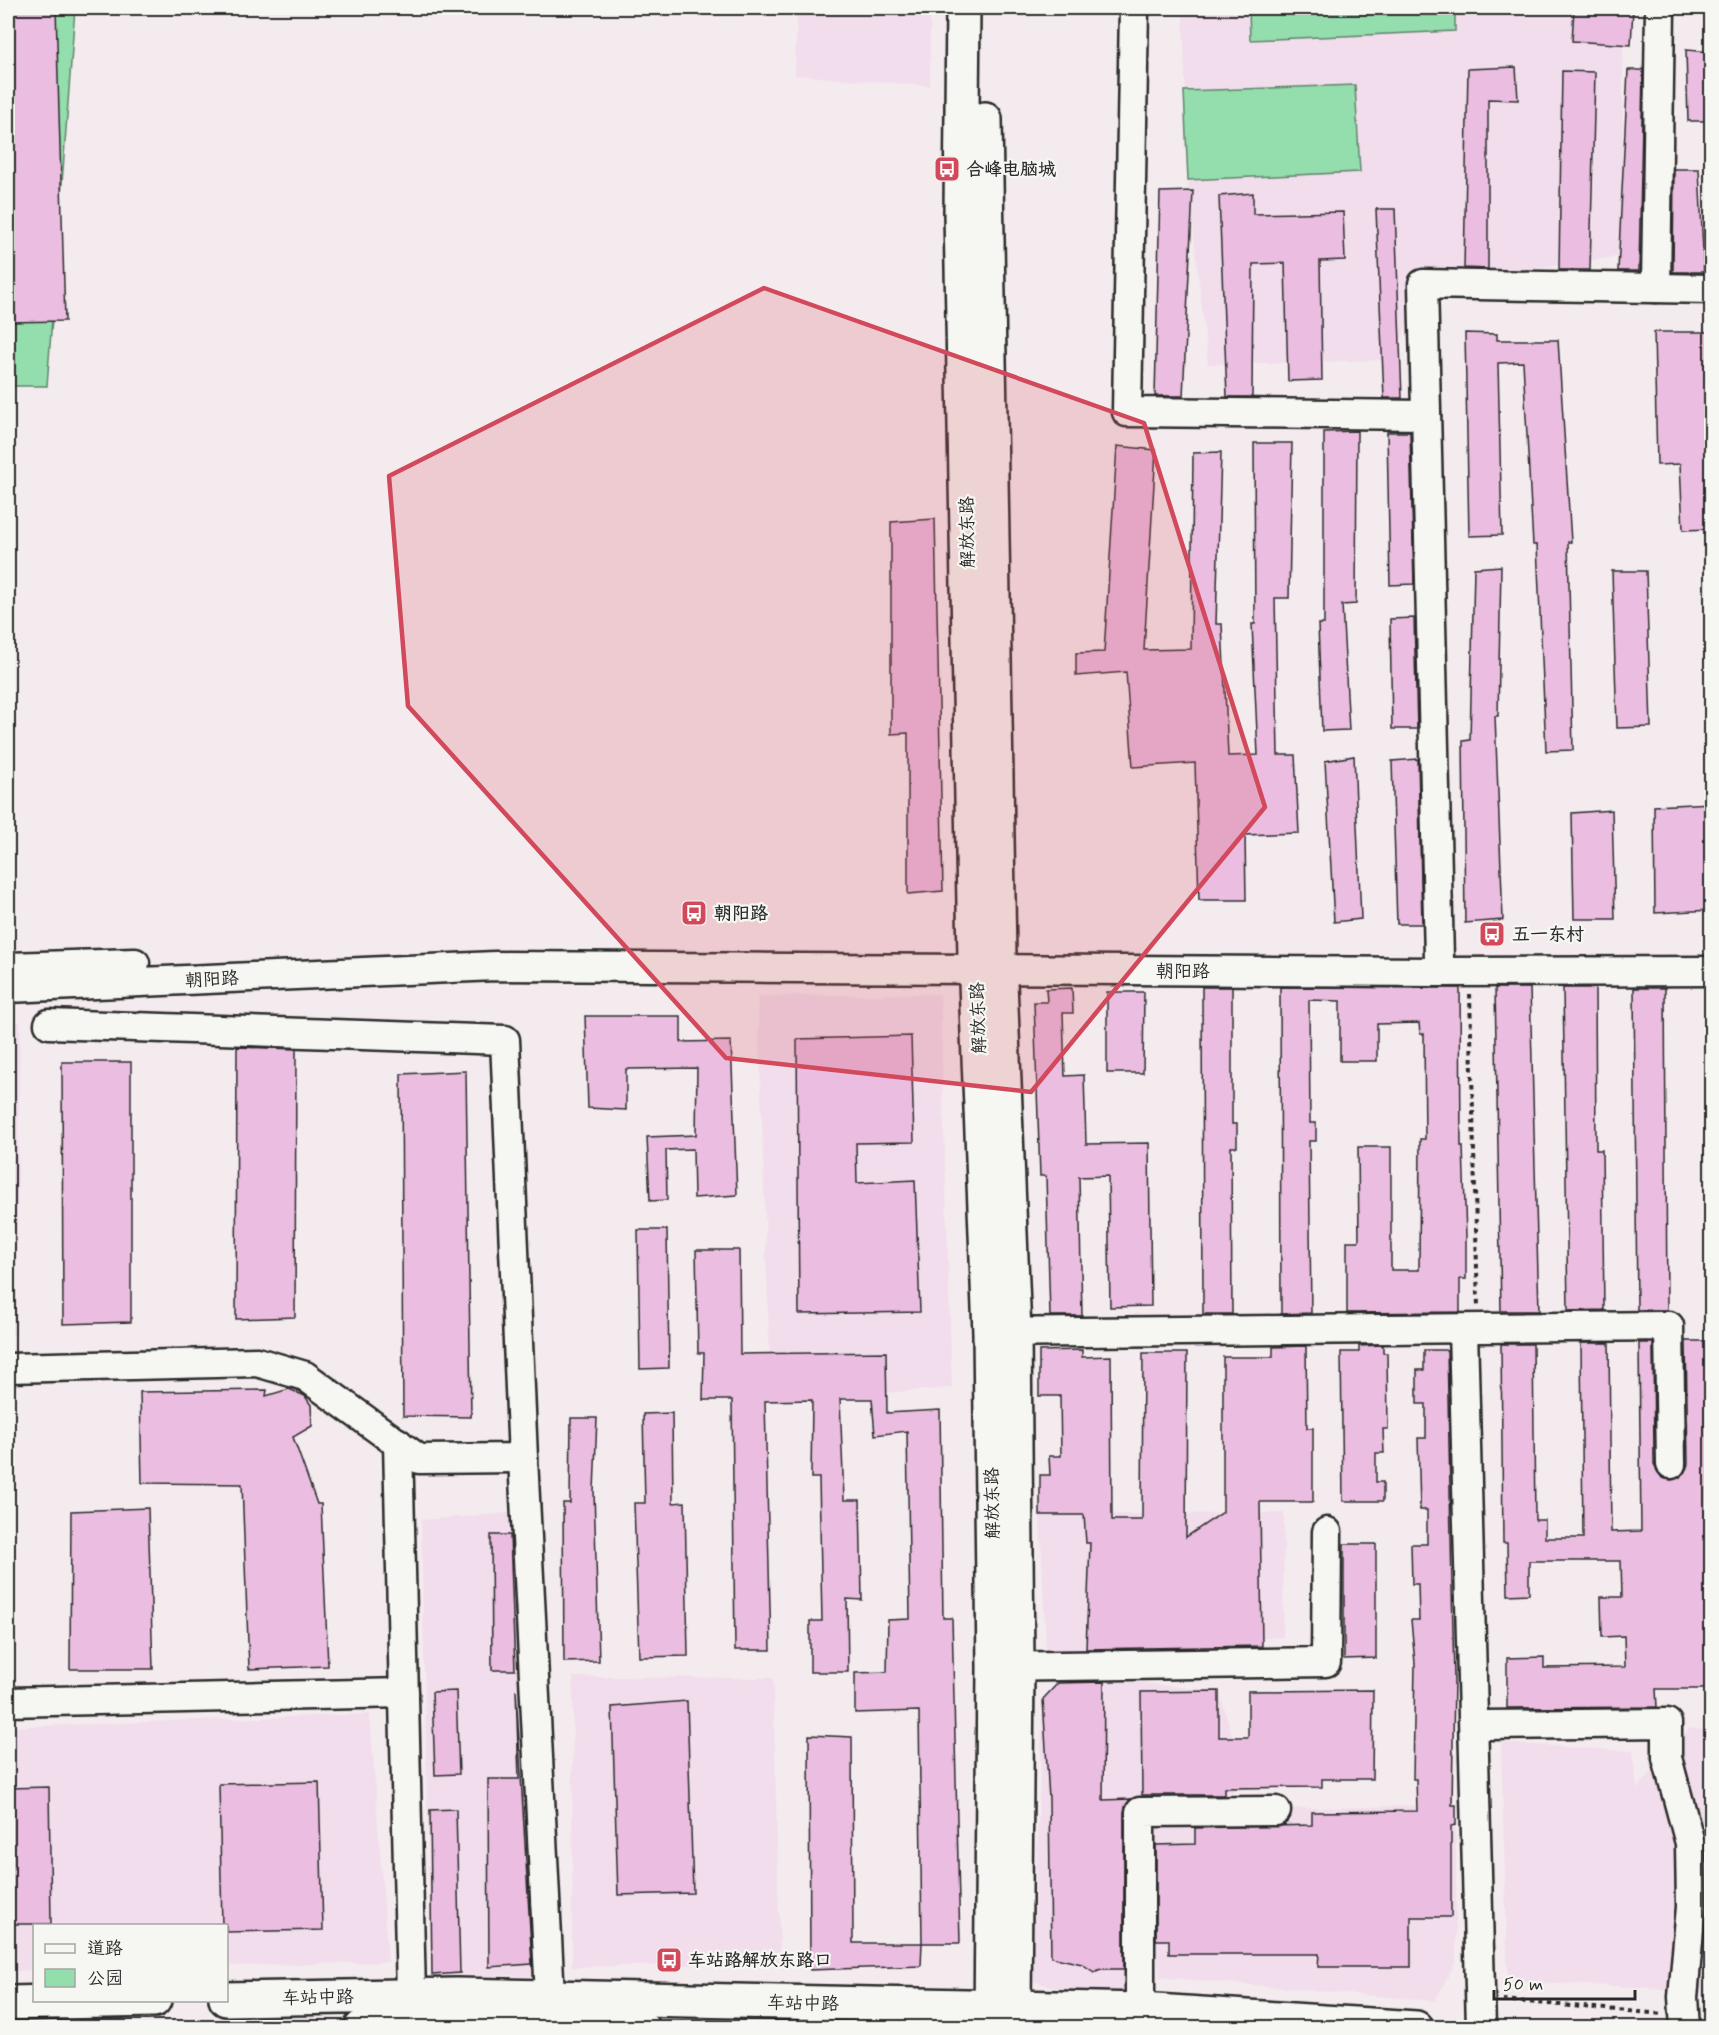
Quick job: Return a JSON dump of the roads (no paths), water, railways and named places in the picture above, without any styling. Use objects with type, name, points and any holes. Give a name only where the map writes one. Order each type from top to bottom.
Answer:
[{"type":"main road","name":"解放东路","points":[[963,8],[961,225],[1002,1333],[1006,1667],[998,2014]]},
{"type":"main road","name":"解放东路","points":[[986,8],[987,964]]},
{"type":"main road","name":"车站中路","points":[[228,1999],[411,1995],[642,2028]]},
{"type":"main road","points":[[8,2003],[81,2002]]},
{"type":"main road","name":"车站中路","points":[[361,2028],[554,2017],[998,2014],[1140,2010],[1416,2028]]},
{"type":"street","points":[[1134,8],[1127,412],[1426,415]]},
{"type":"street","points":[[1656,288],[1660,8]]},
{"type":"street","points":[[1439,959],[1423,284],[1712,288]]},
{"type":"street","name":"朝阳路","points":[[8,967],[495,953],[1470,972],[1712,971]]},
{"type":"street","name":"朝阳路","points":[[8,988],[495,966],[1712,958]]},
{"type":"street","points":[[49,1024],[505,1040],[523,1458],[554,2017]]},
{"type":"street","points":[[1002,1333],[1669,1326],[1671,1464]]},
{"type":"street","points":[[1470,1329],[1481,2028]]},
{"type":"street","points":[[8,1368],[257,1362],[305,1376],[419,1459],[523,1458]]},
{"type":"street","points":[[398,1443],[411,1995]]},
{"type":"street","points":[[1006,1667],[1326,1662],[1327,1532]]},
{"type":"street","points":[[8,1702],[404,1693]]},
{"type":"street","points":[[1486,1725],[1667,1723],[1667,1758],[1690,1843],[1691,1907],[1683,1997],[1677,2021]]},
{"type":"street","points":[[1140,2010],[1140,1812],[1276,1811]]},
{"type":"place","name":"合峰电脑城","points":[[947,169]]},
{"type":"place","name":"朝阳路","points":[[694,913]]},
{"type":"place","name":"五一东村","points":[[1492,934]]},
{"type":"place","name":"车站路解放东路口","points":[[669,1960]]}]
